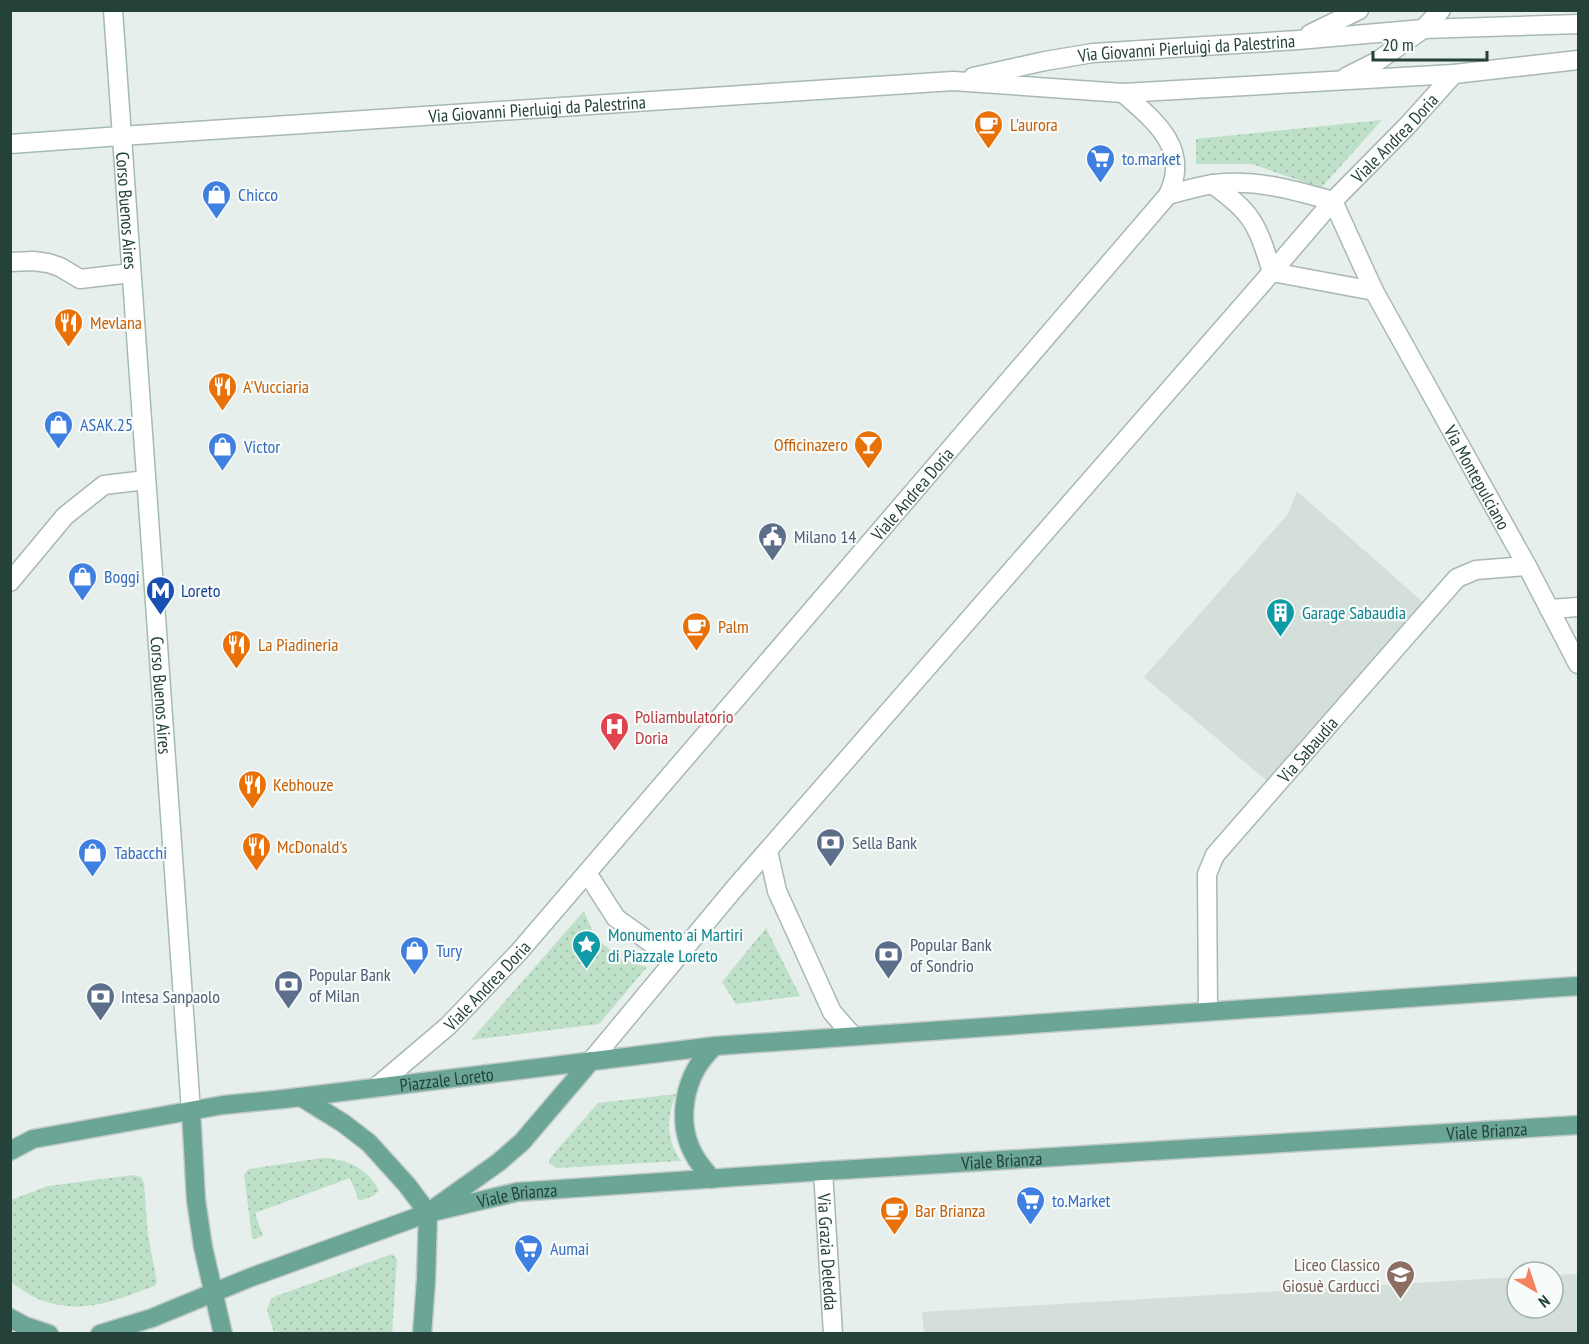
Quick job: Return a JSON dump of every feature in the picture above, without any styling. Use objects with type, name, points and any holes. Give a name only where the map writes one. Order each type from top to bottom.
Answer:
[{"type":"main road","points":[[100,1334],[152,1318],[213,1292],[428,1213],[499,1162],[522,1142],[591,1061],[715,1046],[1578,986]]},
{"type":"main road","points":[[712,1179],[697,1160],[687,1136],[684,1116],[685,1102],[693,1074],[706,1053],[715,1046]]},
{"type":"main road","name":"Piazzale Loreto","points":[[10,1151],[33,1139],[223,1105],[591,1061]]},
{"type":"main road","points":[[300,1097],[343,1123],[369,1143],[407,1185],[428,1213],[422,1334]]},
{"type":"main road","points":[[191,1110],[196,1200],[203,1247],[223,1334]]},
{"type":"main road","name":"Viale Brianza","points":[[428,1213],[517,1192],[1578,1125]]},
{"type":"main road","points":[[10,1135],[33,1139]]},
{"type":"main road","points":[[10,1318],[25,1326],[50,1334]]},
{"type":"street","name":"Corso Buenos Aires","points":[[113,10],[191,1110]]},
{"type":"street","points":[[1298,40],[1359,10]]},
{"type":"street","points":[[1423,29],[1441,10]]},
{"type":"street","name":"Via Giovanni Pierluigi da Palestrina","points":[[953,81],[1045,60],[1093,53],[1298,40],[1423,29],[1578,24]]},
{"type":"street","name":"Via Giovanni Pierluigi da Palestrina","points":[[1340,80],[1376,62],[1423,29]]},
{"type":"street","name":"Via Giovanni Pierluigi da Palestrina","points":[[10,144],[953,81],[1123,93],[1454,74],[1578,60]]},
{"type":"street","name":"Viale Andrea Doria","points":[[591,1061],[768,851],[1333,201],[1408,125],[1454,74]]},
{"type":"street","name":"Viale Andrea Doria","points":[[375,1088],[448,1026],[518,953],[1168,195],[1173,184],[1176,163],[1170,141],[1156,123],[1123,93]]},
{"type":"street","points":[[1168,195],[1212,184],[1253,183],[1272,185],[1333,201]]},
{"type":"street","points":[[1212,184],[1232,198],[1251,217],[1262,238],[1272,272],[1374,291]]},
{"type":"street","name":"Via Montepulciano","points":[[1333,201],[1374,291],[1527,566],[1578,664]]},
{"type":"street","points":[[10,262],[48,262],[80,279],[131,273]]},
{"type":"street","points":[[10,582],[65,516],[104,485],[146,480]]},
{"type":"street","name":"Via Sabaudia","points":[[1209,1011],[1207,874],[1219,849],[1457,578],[1476,570],[1527,566]]},
{"type":"street","points":[[1549,609],[1578,607]]},
{"type":"street","points":[[768,851],[777,891],[827,1002],[832,1012],[853,1036]]},
{"type":"street","points":[[587,873],[616,918],[651,943],[685,948]]},
{"type":"street","name":"Via Grazia Deledda","points":[[823,1171],[833,1334]]},
{"type":"shaded area","points":[[1297,491],[1425,604],[1267,781],[1144,677],[1288,514]]},
{"type":"shaded area","points":[[1578,1274],[1578,1333],[924,1334],[922,1312],[1505,1278],[1505,1320],[1565,1320],[1565,1275]]},
{"type":"green space","points":[[1382,120],[1321,188],[1252,164],[1196,164],[1196,139]]},
{"type":"green space","points":[[584,911],[595,937],[621,959],[647,967],[599,1024],[471,1040]]},
{"type":"green space","points":[[766,928],[800,996],[736,1004],[722,982]]},
{"type":"green space","points":[[676,1094],[670,1111],[669,1128],[672,1145],[681,1161],[557,1168],[549,1163],[550,1158],[598,1103]]},
{"type":"green space","points":[[322,1158],[348,1162],[363,1170],[379,1191],[359,1201],[350,1178],[255,1213],[263,1236],[252,1238],[244,1174],[249,1169]]},
{"type":"green space","points":[[133,1175],[141,1177],[144,1183],[148,1235],[157,1282],[155,1286],[111,1301],[69,1306],[38,1299],[11,1282],[11,1200],[48,1186]]},
{"type":"green space","points":[[392,1254],[397,1259],[392,1333],[274,1333],[267,1310],[271,1298]]},
{"type":"place","name":"L'aurora","points":[[989,150]]},
{"type":"place","name":"to.market","points":[[1101,184]]},
{"type":"place","name":"Chicco","points":[[217,220]]},
{"type":"place","name":"Mevlana","points":[[69,348]]},
{"type":"place","name":"A'Vucciaria","points":[[222,412]]},
{"type":"place","name":"ASAK.25","points":[[59,450]]},
{"type":"place","name":"Officinazero","points":[[869,470]]},
{"type":"place","name":"Victor","points":[[223,472]]},
{"type":"place","name":"Milano 14","points":[[773,562]]},
{"type":"place","name":"Boggi","points":[[83,602]]},
{"type":"place","name":"Loreto","points":[[160,616]]},
{"type":"place","name":"Garage Sabaudia","points":[[1281,638]]},
{"type":"place","name":"Palm","points":[[697,652]]},
{"type":"place","name":"La Piadineria","points":[[237,670]]},
{"type":"place","name":"Poliambulatorio Doria","points":[[614,752]]},
{"type":"place","name":"Kebhouze","points":[[252,810]]},
{"type":"place","name":"Sella Bank","points":[[831,868]]},
{"type":"place","name":"McDonald's","points":[[256,872]]},
{"type":"place","name":"Tabacchi","points":[[93,878]]},
{"type":"place","name":"Monumento ai Martiri di Piazzale Loreto","points":[[587,970]]},
{"type":"place","name":"Tury","points":[[415,976]]},
{"type":"place","name":"Popular Bank of Sondrio","points":[[889,980]]},
{"type":"place","name":"Popular Bank of Milan","points":[[288,1010]]},
{"type":"place","name":"Intesa Sanpaolo","points":[[100,1022]]},
{"type":"place","name":"to.Market","points":[[1031,1226]]},
{"type":"place","name":"Bar Brianza","points":[[894,1236]]},
{"type":"place","name":"Aumai","points":[[529,1274]]},
{"type":"place","name":"Liceo Classico Giosuè Carducci","points":[[1401,1300]]}]
